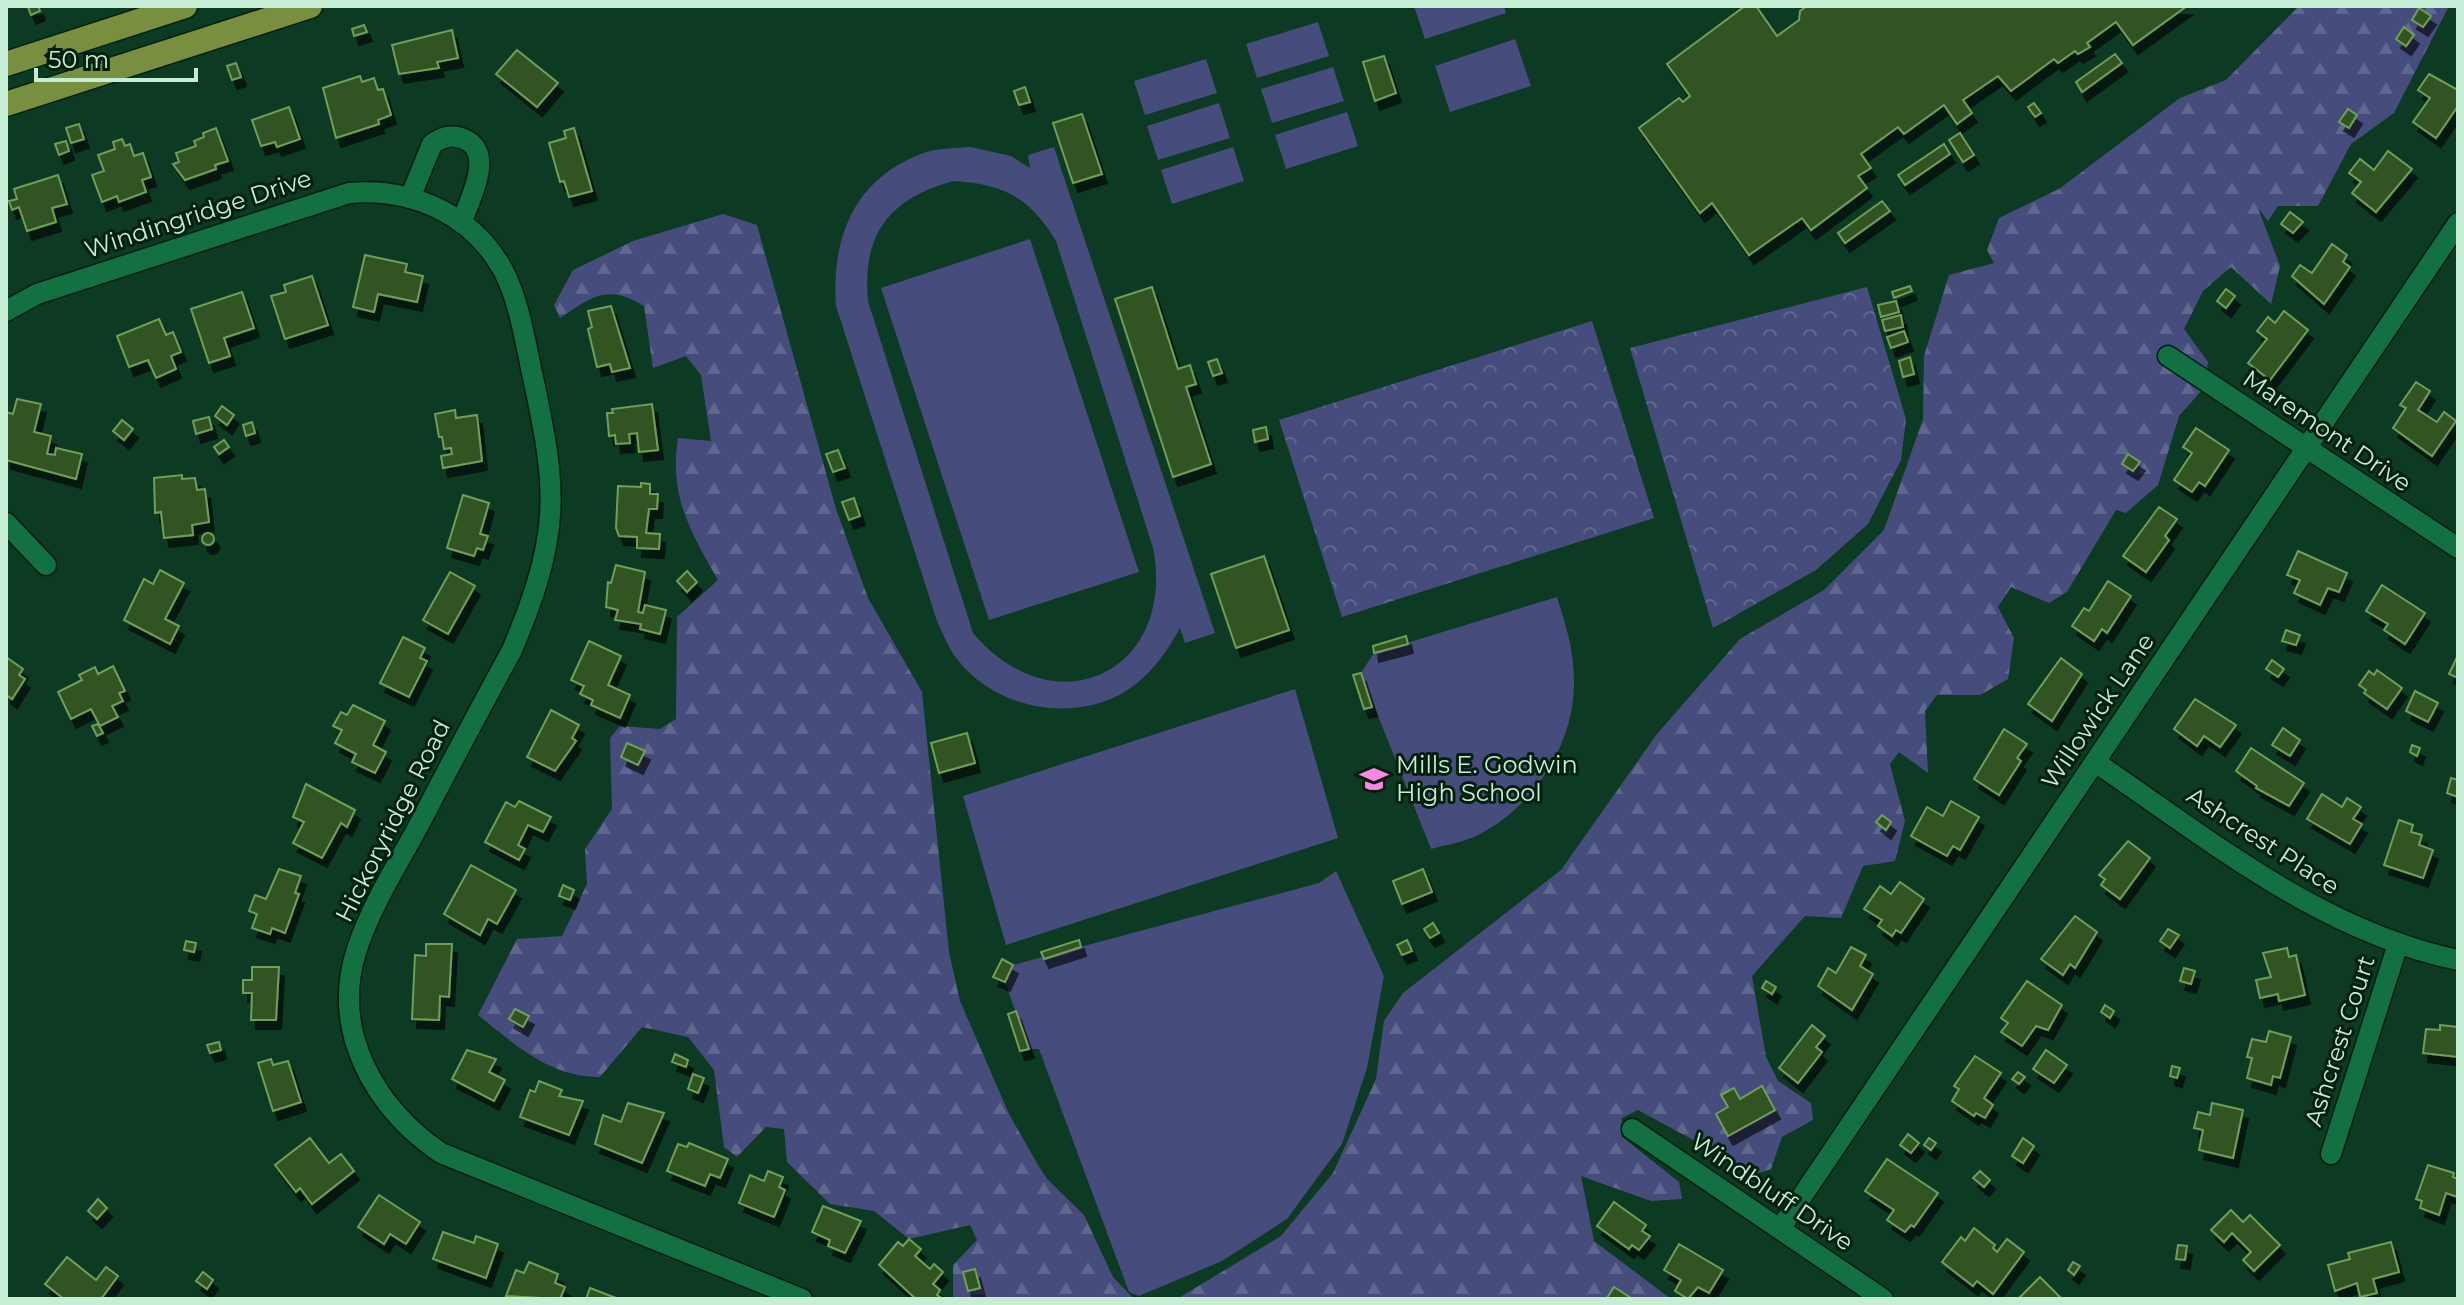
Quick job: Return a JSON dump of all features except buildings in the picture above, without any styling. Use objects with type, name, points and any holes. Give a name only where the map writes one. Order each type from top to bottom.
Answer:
[{"type":"main road","points":[[6,64],[185,6]]},
{"type":"main road","points":[[6,104],[310,6]]},
{"type":"street","points":[[410,198],[432,144],[440,139],[459,137],[475,148],[480,166],[462,221]]},
{"type":"street","name":"Windingridge Drive","points":[[6,311],[37,294],[337,196],[372,191],[410,198],[436,207]]},
{"type":"street","name":"Hickoryridge Road","points":[[436,207],[462,221],[485,243],[509,285],[547,447],[550,515],[531,603],[512,650],[368,921],[356,952],[350,1004],[363,1065],[391,1112],[414,1135],[441,1153],[802,1299]]},
{"type":"street","name":"Willowick Lane","points":[[1780,1229],[2458,223]]},
{"type":"street","name":"Maremont Drive","points":[[2168,356],[2458,548]]},
{"type":"street","points":[[6,523],[46,565]]},
{"type":"street","name":"Ashcrest Place","points":[[2095,762],[2325,913],[2398,944],[2458,960]]},
{"type":"street","name":"Ashcrest Court","points":[[2331,1154],[2398,944]]},
{"type":"street","name":"Windbluff Drive","points":[[1632,1129],[1883,1299]]},
{"type":"green space","points":[[1414,6],[1504,6],[1506,13],[1425,39]]},
{"type":"green space","points":[[2299,6],[2449,6],[2394,113],[2351,144],[2318,206],[2278,206],[2268,221],[2258,208],[2280,266],[2271,304],[2231,267],[2203,291],[2184,329],[2208,362],[2203,389],[2179,416],[2158,485],[2126,513],[2116,510],[2067,592],[2049,603],[2011,587],[1998,607],[2014,638],[2008,679],[1980,695],[1937,695],[1925,711],[1928,773],[1899,752],[1890,764],[1905,821],[1895,861],[1863,866],[1841,918],[1805,916],[1752,976],[1766,1057],[1778,1081],[1811,1103],[1813,1120],[1782,1137],[1771,1169],[1756,1174],[1638,1110],[1622,1118],[1621,1136],[1679,1182],[1682,1199],[1651,1201],[1581,1176],[1594,1241],[1671,1299],[1177,1299],[1281,1236],[1333,1173],[1376,1079],[1384,1021],[1403,993],[1561,870],[1657,734],[1740,639],[1824,590],[1884,530],[1923,419],[1924,356],[1949,275],[1994,263],[1987,250],[1999,218],[2059,189],[2180,98],[2226,80]]},
{"type":"green space","points":[[1318,22],[1329,56],[1257,78],[1246,44]]},
{"type":"green space","points":[[1515,39],[1531,86],[1450,112],[1435,66]]},
{"type":"green space","points":[[1206,59],[1217,93],[1145,115],[1134,81]]},
{"type":"green space","points":[[1333,67],[1344,101],[1272,123],[1261,89]]},
{"type":"green space","points":[[1219,103],[1230,138],[1158,160],[1147,126]]},
{"type":"green space","points":[[1347,112],[1358,146],[1286,169],[1275,135]]},
{"type":"green space","points":[[970,147],[1011,156],[1030,168],[1028,155],[1054,147],[1215,633],[1185,643],[1180,628],[1160,659],[1134,686],[1093,705],[1050,708],[1008,698],[972,675],[954,655],[937,621],[836,306],[838,256],[852,212],[865,193],[881,177],[926,152]],"holes":[[[953,181],[1001,190],[1025,203],[1056,241],[1153,548],[1156,591],[1147,627],[1128,655],[1103,673],[1072,681],[1039,678],[1005,662],[973,633],[868,301],[867,277],[875,238],[896,209],[912,198]]]},
{"type":"green space","points":[[1233,147],[1244,181],[1172,204],[1161,170]]},
{"type":"green space","points":[[723,214],[757,225],[836,509],[868,598],[922,692],[949,952],[960,1001],[1009,1114],[1038,1165],[1047,1179],[1084,1215],[1113,1277],[1134,1299],[953,1299],[953,1265],[977,1240],[970,1225],[909,1239],[874,1211],[830,1204],[787,1162],[784,1129],[766,1127],[737,1157],[724,1147],[714,1070],[688,1037],[642,1027],[600,1077],[582,1076],[565,1072],[534,1057],[478,1015],[517,939],[562,936],[587,884],[585,849],[612,809],[610,738],[620,726],[660,729],[676,719],[677,617],[718,580],[684,512],[677,478],[678,438],[711,441],[701,375],[686,356],[653,368],[644,306],[631,299],[610,294],[600,296],[560,318],[554,305],[573,270],[633,241]]},
{"type":"green space","points":[[1030,239],[1139,572],[989,620],[881,288]]},
{"type":"green space","points":[[1867,287],[1906,419],[1901,460],[1868,524],[1816,570],[1713,628],[1630,348]]},
{"type":"green space","points":[[1592,321],[1654,518],[1342,617],[1279,420]]},
{"type":"green space","points":[[1557,597],[1574,670],[1572,704],[1559,750],[1533,790],[1498,823],[1473,837],[1431,849],[1361,673],[1374,653]]},
{"type":"green space","points":[[1295,689],[1338,838],[1006,945],[963,796]]},
{"type":"green space","points":[[1336,871],[1384,976],[1367,1068],[1342,1144],[1287,1219],[1222,1261],[1139,1296],[1129,1292],[1039,1049],[1029,1049],[1005,982],[1013,965],[1319,883]]},
{"type":"place","name":"Mills E. Godwin High School","points":[[1374,779]]}]
